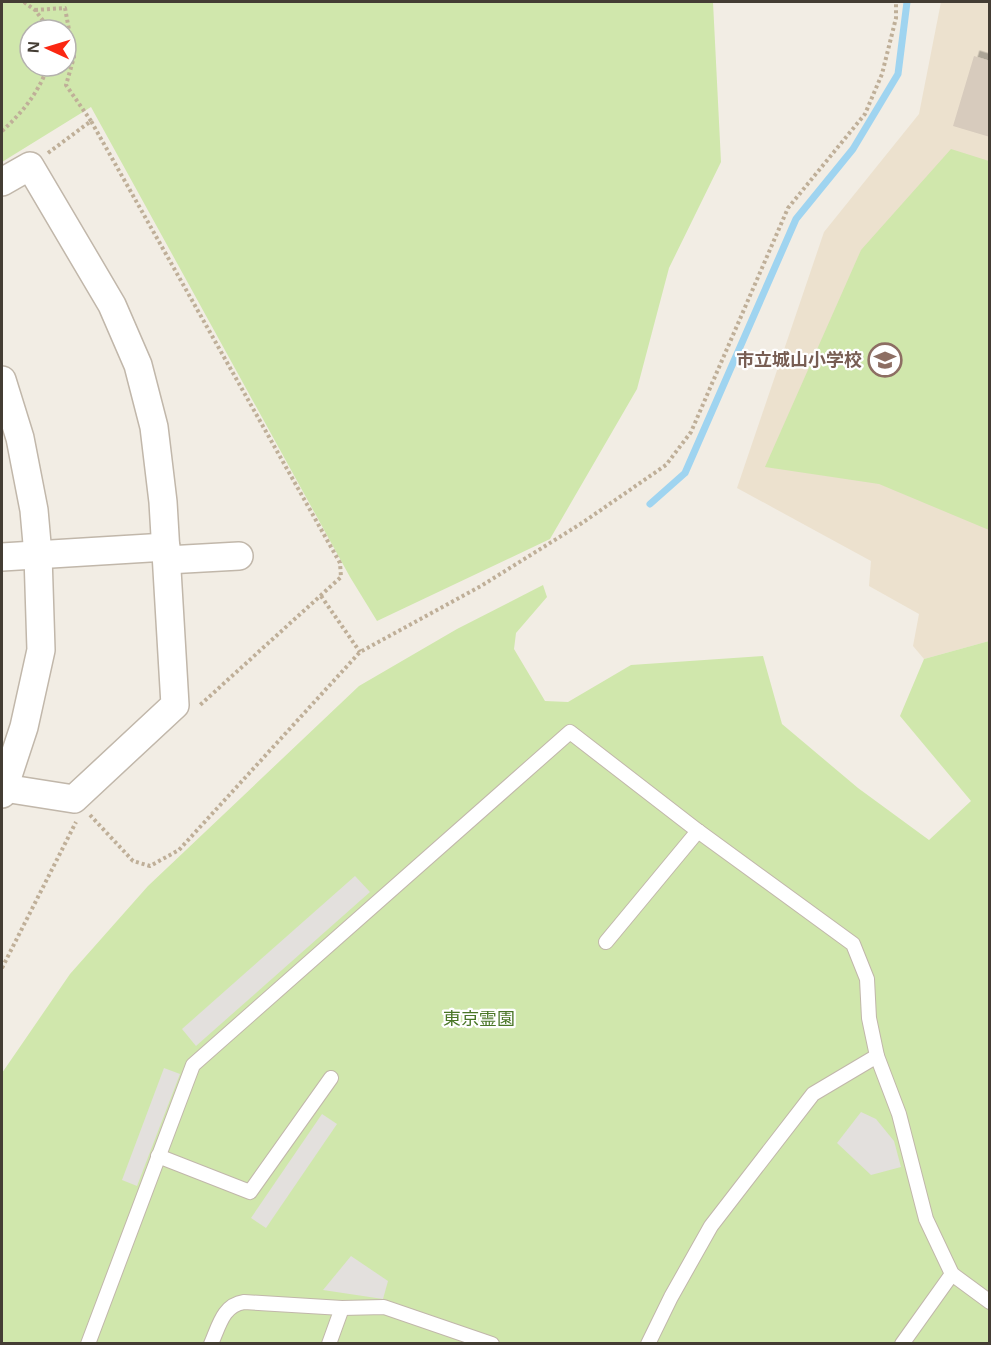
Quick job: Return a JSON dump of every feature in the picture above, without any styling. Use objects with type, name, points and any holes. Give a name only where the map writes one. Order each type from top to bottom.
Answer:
[{"type":"street","points":[[2,182],[30,166],[112,306],[138,365],[154,427],[163,502],[175,705],[74,799],[3,791],[27,717],[41,650],[34,510],[20,438],[2,380]]},
{"type":"street","points":[[2,557],[166,554],[239,556]]},
{"type":"lane","points":[[88,1344],[194,1065],[570,732],[698,831],[853,944],[867,979],[869,1018],[877,1056],[899,1114],[926,1219],[952,1274],[990,1302]]},
{"type":"lane","points":[[606,942],[698,831]]},
{"type":"lane","points":[[648,1344],[670,1297],[711,1226],[813,1094],[877,1056]]},
{"type":"lane","points":[[158,1156],[250,1192],[331,1078]]},
{"type":"lane","points":[[902,1344],[952,1274]]},
{"type":"lane","points":[[211,1344],[226,1311],[235,1303],[244,1302],[342,1308],[384,1307],[492,1344]]},
{"type":"lane","points":[[329,1344],[342,1308]]},
{"type":"path","points":[[24,2],[41,18]]},
{"type":"path","points":[[85,810],[133,861],[150,866],[179,850],[360,652],[481,586],[666,465],[691,432],[788,208],[865,114],[882,74],[896,18],[896,2]]},
{"type":"path","points":[[35,10],[65,8],[74,57],[66,85],[91,121]]},
{"type":"path","points":[[2,131],[29,102],[44,78]]},
{"type":"path","points":[[321,596],[360,652]]},
{"type":"shaded area","name":"市立城山小学校","points":[[941,2],[989,2],[989,641],[924,659],[913,646],[919,614],[869,586],[871,561],[737,488],[824,232],[919,114]]},
{"type":"shaded area","points":[[355,876],[370,892],[196,1046],[182,1029]]},
{"type":"shaded area","points":[[164,1068],[180,1074],[137,1186],[122,1180]]},
{"type":"shaded area","points":[[861,1112],[876,1119],[894,1141],[901,1167],[871,1175],[837,1143]]},
{"type":"shaded area","points":[[322,1114],[337,1124],[266,1228],[251,1218]]},
{"type":"shaded area","points":[[351,1256],[388,1281],[383,1299],[323,1290]]},
{"type":"green space","points":[[2,2],[713,2],[721,162],[669,268],[637,389],[550,539],[377,621],[350,577],[91,107],[2,162]]},
{"type":"green space","points":[[951,149],[989,161],[989,530],[879,484],[765,467],[861,250]]},
{"type":"green space","name":"東京霊園","points":[[543,585],[547,597],[516,633],[514,649],[545,701],[568,702],[631,665],[763,656],[782,724],[858,788],[929,840],[971,801],[900,716],[924,659],[989,641],[989,1343],[2,1344],[2,1073],[70,974],[148,886],[359,686],[457,629]]},
{"type":"building","points":[[974,56],[990,61],[990,137],[953,126]]},
{"type":"waterway","points":[[650,504],[685,473],[796,219],[853,149],[898,74],[907,2]]},
{"type":"place","name":"市立城山小学校","points":[[885,360]]}]
